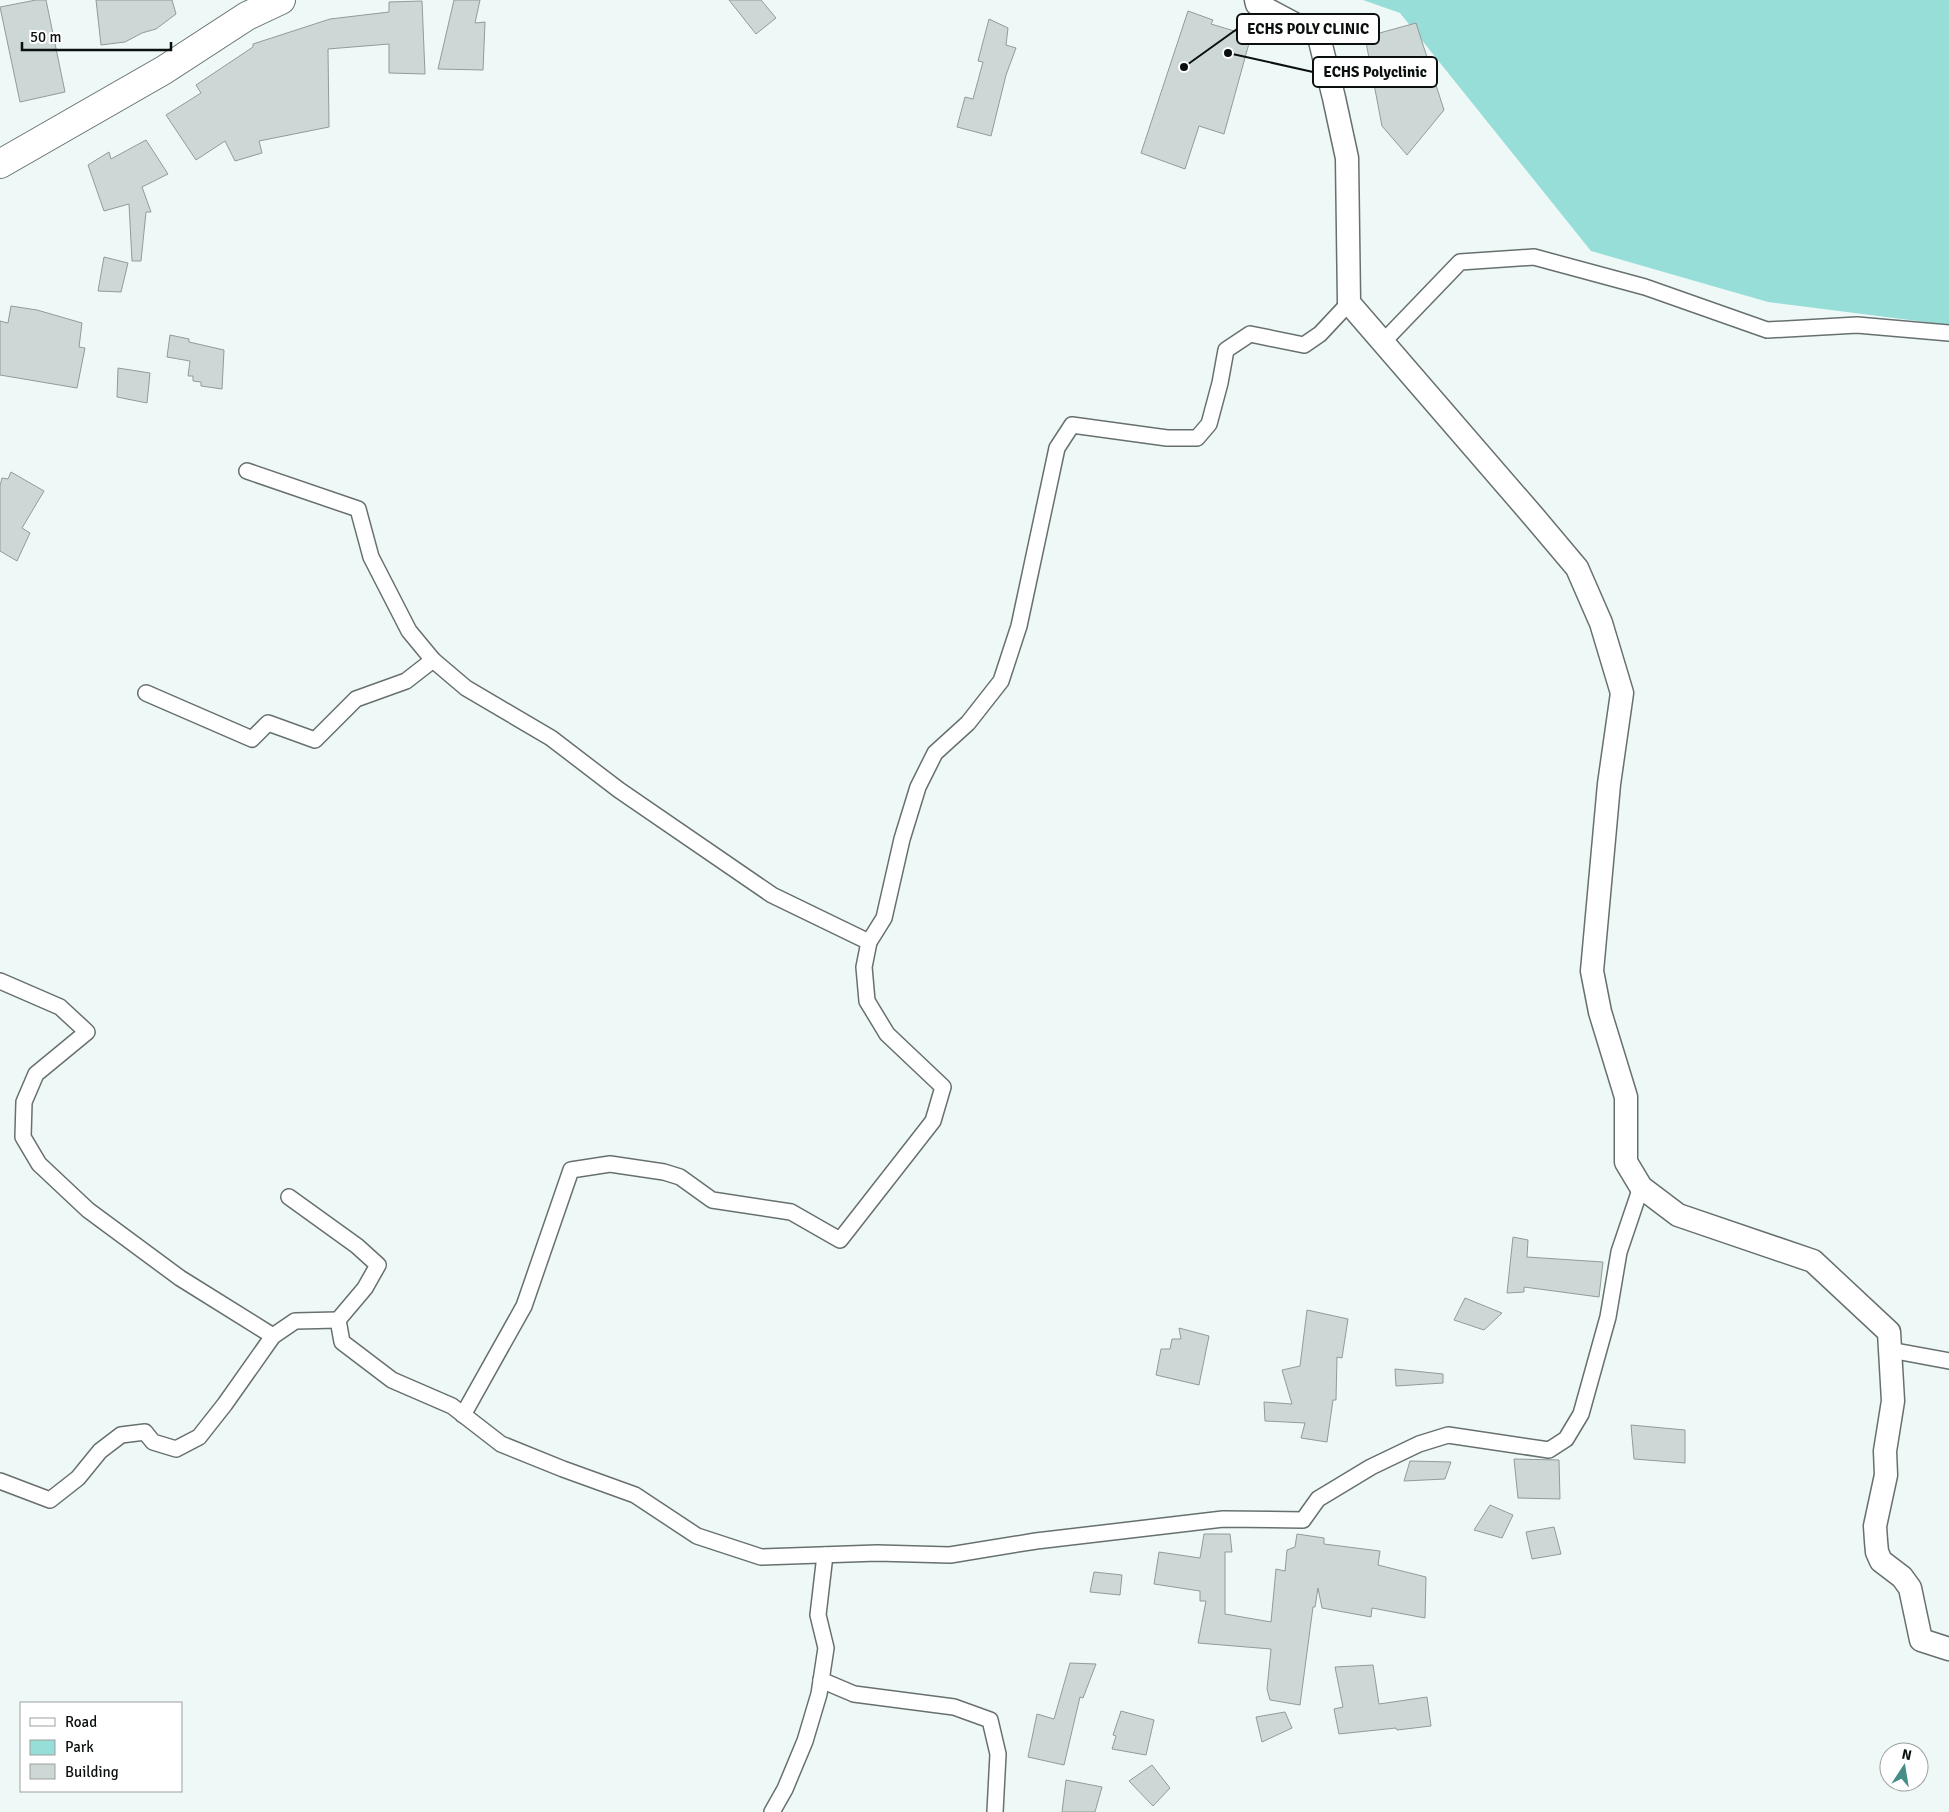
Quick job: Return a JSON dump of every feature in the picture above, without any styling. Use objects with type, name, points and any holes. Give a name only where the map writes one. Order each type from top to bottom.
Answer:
[{"type":"highway","points":[[0,164],[164,70],[247,16],[281,0]]},
{"type":"street","points":[[1256,0],[1257,4],[1318,37],[1347,158],[1349,303],[1577,568],[1601,623],[1622,693],[1609,784],[1592,972],[1600,1012],[1626,1097],[1626,1162],[1641,1187],[1678,1215],[1812,1261],[1889,1332],[1893,1401],[1885,1451],[1886,1475],[1875,1526],[1877,1552],[1881,1561],[1902,1577],[1910,1588],[1921,1640],[1949,1649]]},
{"type":"street","points":[[1383,342],[1460,262],[1534,257],[1645,287],[1767,330],[1857,326],[1949,333]]},
{"type":"street","points":[[463,1415],[524,1306],[571,1170],[610,1164],[664,1172],[680,1177],[712,1200],[791,1212],[840,1240],[933,1121],[943,1087],[887,1034],[867,1001],[864,967],[870,942],[884,918],[902,839],[918,787],[935,753],[968,723],[1001,681],[1019,626],[1057,448],[1072,425],[1167,438],[1197,438],[1209,424],[1220,383],[1226,350],[1250,334],[1304,345],[1320,334],[1349,303]]},
{"type":"street","points":[[247,471],[358,509],[370,557],[409,631],[433,660],[466,688],[552,738],[619,790],[772,895],[870,942]]},
{"type":"street","points":[[146,693],[252,738],[268,723],[314,740],[356,699],[406,681],[433,660]]},
{"type":"street","points":[[0,981],[60,1008],[87,1032],[36,1074],[24,1102],[23,1137],[39,1164],[88,1210],[172,1272],[273,1336]]},
{"type":"street","points":[[338,1320],[342,1342],[392,1380],[452,1406],[501,1444],[635,1495],[697,1536],[761,1557],[877,1553],[950,1555],[1036,1541],[1223,1519],[1303,1520],[1318,1499],[1371,1467],[1419,1444],[1448,1435],[1549,1450],[1566,1439],[1581,1414],[1608,1317],[1620,1252],[1641,1187]]},
{"type":"street","points":[[0,1481],[50,1500],[78,1478],[100,1451],[121,1435],[145,1432],[153,1442],[176,1449],[199,1437],[273,1336],[295,1321],[338,1320],[365,1288],[378,1265],[357,1246],[289,1197]]},
{"type":"street","points":[[1890,1350],[1949,1361]]},
{"type":"street","points":[[772,1812],[785,1789],[805,1742],[821,1680],[826,1648],[818,1615],[824,1554]]},
{"type":"street","points":[[821,1680],[854,1694],[954,1707],[990,1720],[998,1754],[995,1812]]},
{"type":"green space","points":[[1363,0],[1949,0],[1949,325],[1768,302],[1591,251],[1400,13]]},
{"type":"building","points":[[36,0],[46,0],[65,92],[20,102],[0,7]]},
{"type":"building","points":[[96,0],[172,0],[176,14],[156,29],[142,33],[125,42],[101,45]]},
{"type":"building","points":[[454,0],[480,0],[475,23],[485,22],[483,70],[438,69]]},
{"type":"building","points":[[729,0],[761,0],[776,18],[756,34]]},
{"type":"building","points":[[422,1],[425,74],[389,73],[389,44],[328,49],[329,127],[259,141],[262,153],[235,161],[225,141],[196,160],[166,115],[201,93],[196,85],[253,47],[253,44],[330,19],[389,12],[389,2]]},
{"type":"building","points":[[1188,11],[1213,20],[1211,24],[1251,36],[1224,134],[1199,126],[1185,169],[1141,153]]},
{"type":"building","points":[[989,19],[1008,28],[1006,45],[1016,48],[1006,75],[991,136],[957,127],[965,97],[973,99],[983,62],[978,61]]},
{"type":"building","points":[[1416,23],[1444,110],[1407,155],[1382,126],[1365,37]]},
{"type":"building","points":[[146,140],[168,174],[142,187],[151,212],[146,212],[141,261],[132,261],[129,204],[104,211],[88,165],[109,152],[111,159]]},
{"type":"building","points":[[104,257],[128,263],[121,292],[98,291]]},
{"type":"building","points":[[11,306],[37,310],[82,323],[79,347],[85,348],[77,388],[0,375],[0,321],[8,323]]},
{"type":"building","points":[[170,335],[189,339],[189,342],[224,350],[222,389],[201,386],[201,382],[193,381],[193,376],[188,376],[190,361],[167,357]]},
{"type":"building","points":[[118,368],[150,373],[147,403],[117,397]]},
{"type":"building","points":[[11,472],[44,491],[22,528],[30,533],[17,561],[0,551],[0,486],[2,478],[8,479]]},
{"type":"building","points":[[1513,1237],[1528,1240],[1527,1257],[1603,1262],[1599,1297],[1524,1287],[1524,1292],[1507,1293]]},
{"type":"building","points":[[1465,1298],[1502,1313],[1484,1330],[1454,1320]]},
{"type":"building","points":[[1307,1310],[1348,1319],[1342,1358],[1337,1357],[1336,1400],[1333,1400],[1327,1442],[1301,1438],[1305,1423],[1265,1421],[1264,1402],[1292,1404],[1282,1370],[1300,1366]]},
{"type":"building","points":[[1179,1328],[1209,1336],[1199,1385],[1156,1375],[1161,1349],[1170,1349],[1172,1339],[1181,1339]]},
{"type":"building","points":[[1395,1369],[1443,1374],[1443,1383],[1396,1386]]},
{"type":"building","points":[[1631,1425],[1685,1430],[1685,1463],[1634,1459]]},
{"type":"building","points":[[1514,1459],[1559,1460],[1560,1499],[1518,1498]]},
{"type":"building","points":[[1410,1461],[1451,1462],[1445,1479],[1404,1481]]},
{"type":"building","points":[[1490,1505],[1513,1515],[1502,1538],[1474,1530]]},
{"type":"building","points":[[1554,1527],[1561,1554],[1532,1559],[1526,1532]]},
{"type":"building","points":[[1204,1534],[1230,1534],[1232,1552],[1225,1552],[1225,1614],[1271,1622],[1276,1569],[1285,1571],[1287,1550],[1295,1547],[1297,1534],[1324,1538],[1324,1544],[1380,1551],[1378,1565],[1426,1577],[1425,1618],[1372,1608],[1371,1617],[1322,1608],[1318,1588],[1315,1607],[1313,1607],[1300,1705],[1270,1700],[1267,1689],[1271,1649],[1198,1643],[1206,1601],[1200,1601],[1200,1591],[1154,1584],[1159,1552],[1200,1558]]},
{"type":"building","points":[[1094,1572],[1122,1575],[1120,1595],[1090,1592]]},
{"type":"building","points":[[1070,1663],[1096,1664],[1083,1698],[1080,1697],[1064,1765],[1028,1757],[1037,1714],[1054,1719]]},
{"type":"building","points":[[1373,1665],[1379,1704],[1427,1697],[1431,1726],[1339,1734],[1334,1709],[1343,1707],[1335,1667]]},
{"type":"building","points":[[1121,1711],[1154,1720],[1146,1755],[1112,1749],[1116,1736],[1113,1735]]},
{"type":"building","points":[[1285,1712],[1292,1728],[1262,1742],[1256,1717]]},
{"type":"building","points":[[1152,1765],[1170,1788],[1153,1806],[1129,1781]]},
{"type":"building","points":[[1066,1780],[1102,1787],[1095,1812],[1062,1812]]},
{"type":"place","name":"ECHS Polyclinic","points":[[1228,53]]},
{"type":"place","name":"ECHS POLY CLINIC","points":[[1184,67]]}]
